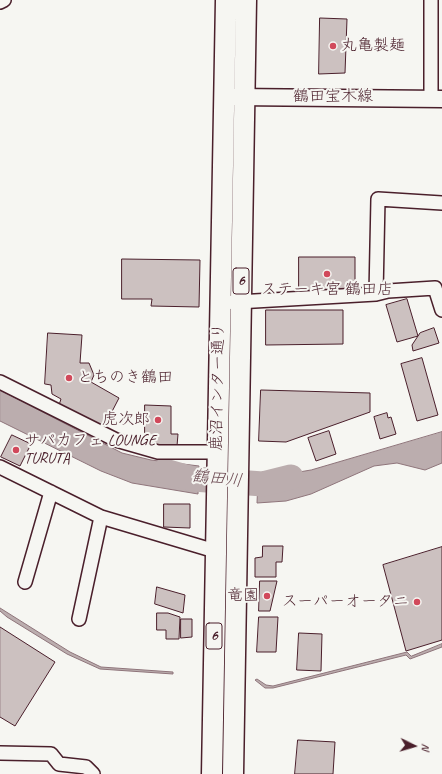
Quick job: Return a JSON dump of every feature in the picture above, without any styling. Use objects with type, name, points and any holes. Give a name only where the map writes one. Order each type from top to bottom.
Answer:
[{"type":"main road","name":"鹿沼インター通り","points":[[212,774],[223,97],[226,0]]},
{"type":"main road","name":"鹿沼インター通り","points":[[233,774],[246,0]]},
{"type":"street","points":[[0,2],[4,0]]},
{"type":"street","points":[[431,0],[437,99]]},
{"type":"street","name":"鶴田宝木線","points":[[223,97],[437,99]]},
{"type":"street","points":[[376,294],[378,199],[442,203]]},
{"type":"street","points":[[220,303],[376,294],[388,291],[435,288],[442,310]]},
{"type":"street","points":[[0,382],[116,440],[158,452],[217,458]]},
{"type":"street","points":[[0,467],[101,517],[215,552]]},
{"type":"street","points":[[25,582],[51,492]]},
{"type":"street","points":[[79,620],[101,517]]},
{"type":"street","points":[[0,753],[50,754],[59,764],[86,767],[93,774]]},
{"type":"shaded area","points":[[0,390],[122,453],[151,460],[199,466],[198,494],[132,483],[101,471],[0,421]]},
{"type":"shaded area","points":[[442,432],[442,463],[425,470],[397,463],[374,466],[311,494],[286,501],[257,503],[258,479],[311,470]]},
{"type":"shaded area","points":[[0,608],[70,652],[101,667],[173,672],[173,674],[100,669],[67,654],[7,617],[0,611]]},
{"type":"shaded area","points":[[442,644],[442,647],[410,659],[406,655],[273,688],[265,688],[255,680],[257,679],[266,685],[273,686],[407,652],[411,656]]},
{"type":"building","name":"丸亀製麺","points":[[320,18],[347,19],[345,73],[319,74]]},
{"type":"building","name":"ステーキ宮 鶴田店","points":[[299,257],[355,257],[355,291],[299,290]]},
{"type":"building","points":[[122,259],[200,260],[199,307],[151,306],[152,299],[122,299]]},
{"type":"building","points":[[407,299],[418,336],[397,342],[386,305]]},
{"type":"building","points":[[266,310],[343,310],[343,344],[266,345]]},
{"type":"building","points":[[434,328],[439,343],[413,351],[412,345],[420,333]]},
{"type":"building","name":"とちのき鶴田","points":[[48,333],[82,335],[80,363],[89,363],[94,375],[91,382],[119,398],[104,427],[59,405],[61,399],[52,394],[51,385],[45,384]]},
{"type":"building","points":[[422,358],[438,415],[417,421],[401,364]]},
{"type":"building","points":[[261,390],[370,393],[370,412],[286,442],[259,441]]},
{"type":"building","name":"虎次郎","points":[[145,405],[171,406],[171,434],[178,434],[177,446],[145,446]]},
{"type":"building","points":[[387,413],[388,418],[391,417],[396,434],[380,439],[374,417]]},
{"type":"building","points":[[329,431],[336,454],[316,461],[308,438]]},
{"type":"building","name":"サパカフェ LOUNGE TURUTA","points":[[12,435],[31,444],[20,466],[1,457]]},
{"type":"building","points":[[164,504],[190,504],[190,528],[164,527]]},
{"type":"building","points":[[263,546],[283,546],[282,562],[276,562],[276,577],[255,577],[255,558],[262,557]]},
{"type":"building","name":"スーパーオータニ","points":[[442,547],[442,640],[406,651],[383,565]]},
{"type":"building","name":"竜園","points":[[260,581],[277,581],[270,611],[259,611]]},
{"type":"building","points":[[157,587],[185,595],[183,613],[155,604]]},
{"type":"building","points":[[157,613],[168,613],[180,617],[179,639],[166,639],[166,630],[157,630]]},
{"type":"building","points":[[259,617],[278,617],[276,652],[257,652]]},
{"type":"building","points":[[181,619],[192,619],[192,637],[181,638]]},
{"type":"building","points":[[0,627],[55,662],[15,726],[0,717]]},
{"type":"building","points":[[299,633],[322,634],[321,671],[297,670]]},
{"type":"building","points":[[298,740],[335,742],[333,774],[295,774]]},
{"type":"waterway","name":"鶴田川","points":[[165,471],[193,479],[263,484],[291,477]]},
{"type":"place","name":"丸亀製麺","points":[[333,46]]},
{"type":"place","name":"ステーキ宮 鶴田店","points":[[327,274]]},
{"type":"place","name":"とちのき鶴田","points":[[69,378]]},
{"type":"place","name":"虎次郎","points":[[158,420]]},
{"type":"place","name":"サパカフェ LOUNGE TURUTA","points":[[16,450]]},
{"type":"place","name":"竜園","points":[[267,596]]},
{"type":"place","name":"スーパーオータニ","points":[[417,602]]}]
